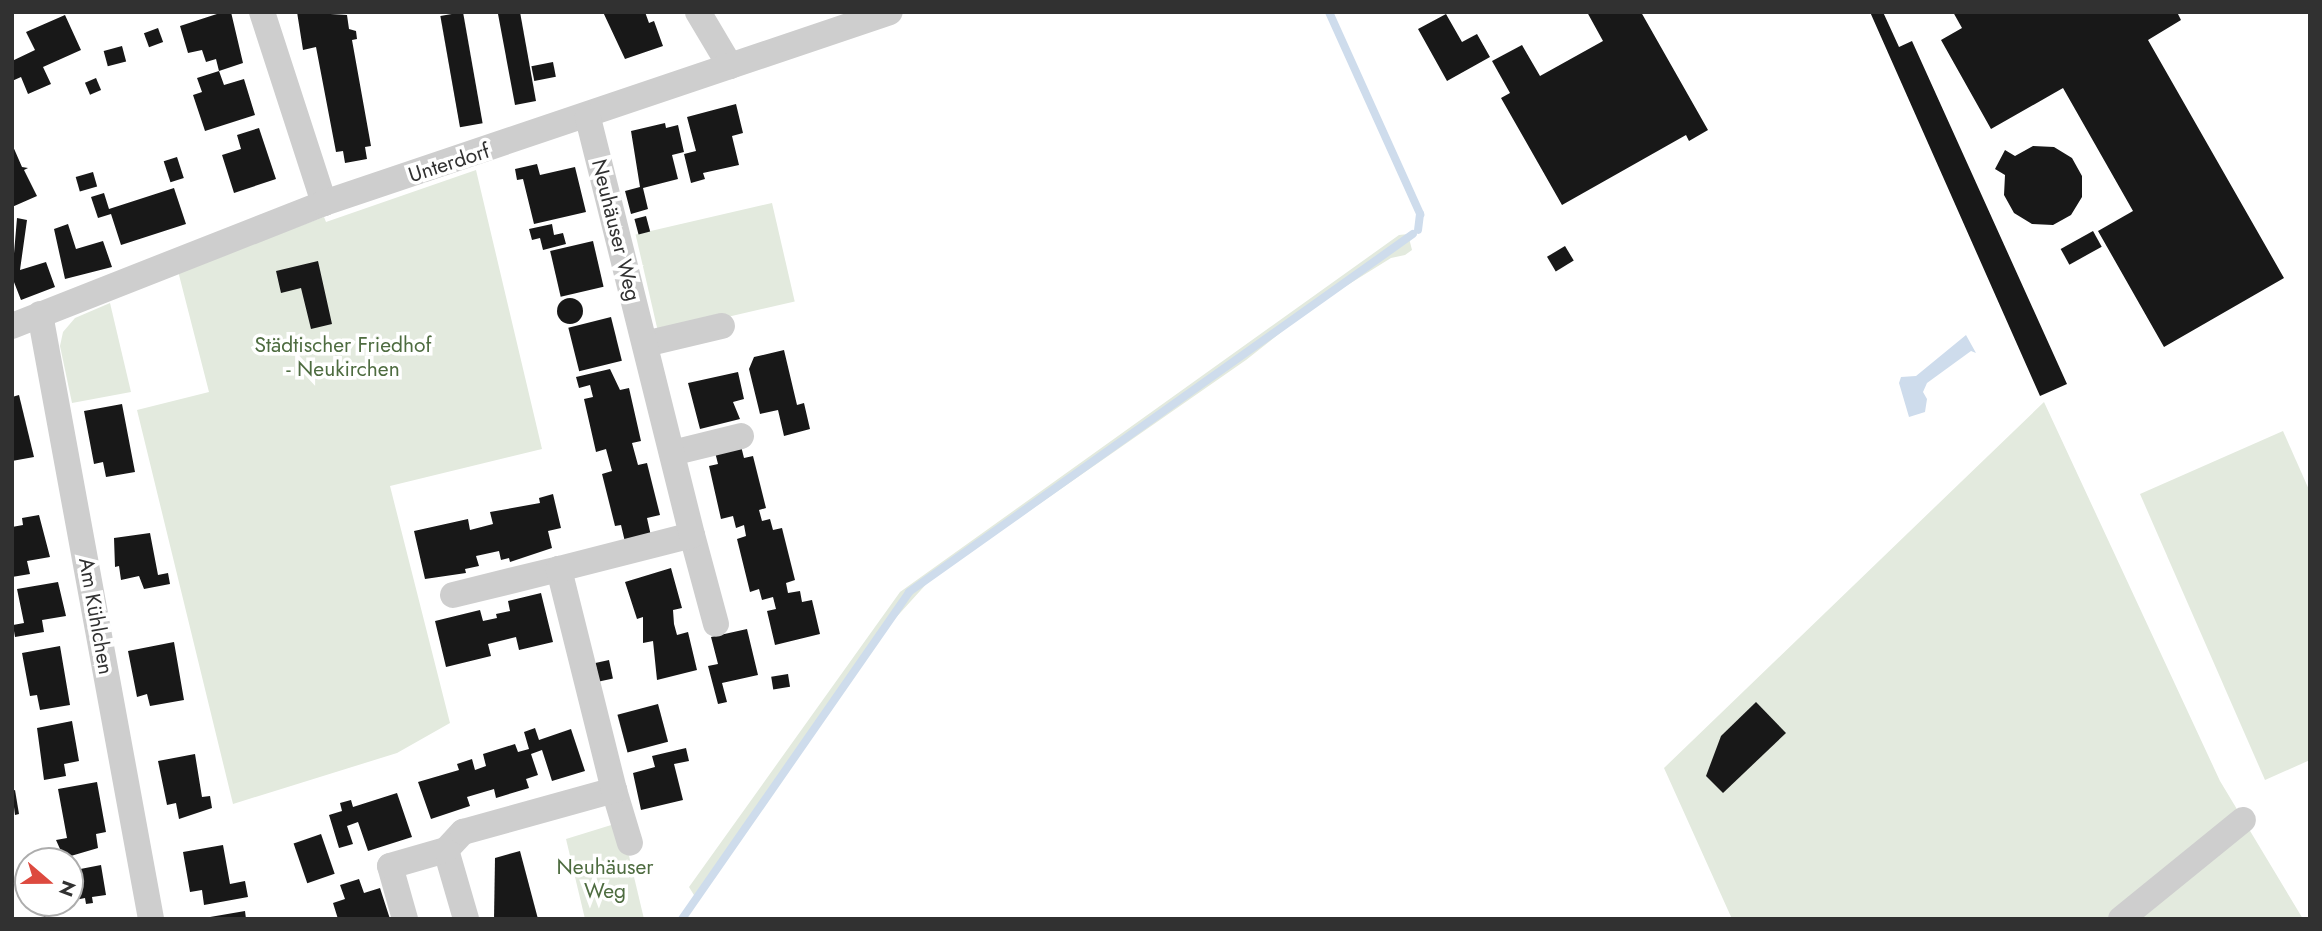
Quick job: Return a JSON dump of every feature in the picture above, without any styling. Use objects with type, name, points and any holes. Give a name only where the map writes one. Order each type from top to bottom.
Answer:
[{"type":"street","points":[[262,12],[324,203]]},
{"type":"street","points":[[698,12],[730,66]]},
{"type":"street","name":"Unterdorf","points":[[12,326],[324,203],[588,117],[890,12]]},
{"type":"street","name":"Neuhäuser Weg","points":[[588,117],[716,624]]},
{"type":"street","name":"Am Kühlchen","points":[[40,314],[151,919]]},
{"type":"street","points":[[645,344],[722,326]]},
{"type":"street","points":[[672,453],[741,436]]},
{"type":"street","points":[[453,596],[692,535]]},
{"type":"street","points":[[559,569],[614,790],[630,843]]},
{"type":"street","points":[[405,919],[390,866],[446,849],[463,832],[614,790]]},
{"type":"street","points":[[2121,919],[2244,820]]},
{"type":"street","points":[[446,849],[466,919]]},
{"type":"green space","name":"Städtischer Friedhof - Neukirchen","points":[[476,170],[542,449],[390,486],[450,723],[397,753],[233,804],[137,410],[209,392],[178,271],[324,217],[326,222]]},
{"type":"green space","points":[[772,203],[795,301],[658,333],[636,234]]},
{"type":"green space","points":[[1408,234],[1412,250],[1405,255],[1391,258],[1317,304],[1246,360],[930,580],[891,623],[697,900],[689,887],[900,592],[1399,235]]},
{"type":"green space","points":[[110,303],[131,392],[72,403],[60,346],[63,332],[75,318]]},
{"type":"green space","points":[[2044,402],[2220,781],[2303,919],[1732,919],[1664,768]]},
{"type":"green space","points":[[2283,431],[2310,492],[2310,760],[2265,780],[2140,494]]},
{"type":"green space","name":"Neuhäuser Weg","points":[[621,822],[644,919],[585,919],[566,839]]},
{"type":"water","points":[[1966,335],[1976,353],[1971,351],[1927,383],[1923,392],[1927,399],[1925,412],[1909,417],[1899,383],[1901,377],[1916,376]]},
{"type":"building","points":[[223,12],[231,12],[243,63],[219,71],[216,59],[206,62],[202,50],[188,53],[180,26]]},
{"type":"building","points":[[297,12],[347,15],[349,29],[356,31],[357,39],[352,40],[371,146],[365,147],[367,159],[345,163],[343,151],[336,152],[316,47],[303,50]]},
{"type":"building","points":[[463,12],[483,123],[460,127],[440,16]]},
{"type":"building","points":[[520,12],[536,101],[515,105],[498,14]]},
{"type":"building","points":[[603,12],[645,12],[649,23],[654,21],[663,46],[625,59]]},
{"type":"building","points":[[1587,12],[1641,12],[1708,130],[1689,141],[1686,135],[1562,205],[1501,98],[1510,93],[1492,61],[1522,45],[1540,76],[1603,41]]},
{"type":"building","points":[[1870,12],[1883,12],[1899,47],[1912,41],[2067,384],[2040,396]]},
{"type":"building","points":[[1953,12],[2177,12],[2181,20],[2148,40],[2284,278],[2164,347],[2098,231],[2133,211],[2063,88],[1991,129],[1941,40],[1962,28]]},
{"type":"building","points":[[1446,14],[1462,42],[1477,34],[1490,57],[1447,81],[1418,29]]},
{"type":"building","points":[[65,15],[81,50],[43,67],[51,84],[28,94],[21,77],[12,81],[12,61],[35,50],[26,32]]},
{"type":"building","points":[[158,28],[163,42],[149,47],[144,33]]},
{"type":"building","points":[[122,46],[126,61],[108,66],[104,51]]},
{"type":"building","points":[[553,62],[556,77],[534,81],[531,66]]},
{"type":"building","points":[[219,71],[224,85],[244,79],[255,115],[205,131],[193,95],[202,92],[197,78]]},
{"type":"building","points":[[96,78],[101,90],[90,95],[85,83]]},
{"type":"building","points":[[736,104],[743,133],[732,136],[739,165],[703,173],[705,179],[691,183],[684,154],[696,151],[687,117]]},
{"type":"building","points":[[665,123],[666,128],[678,125],[684,152],[672,155],[678,179],[643,188],[648,209],[631,214],[625,191],[640,187],[631,131]]},
{"type":"building","points":[[259,128],[276,179],[234,193],[222,155],[241,149],[237,135]]},
{"type":"building","points":[[12,144],[22,167],[28,168],[24,170],[37,196],[12,207]]},
{"type":"building","points":[[2033,146],[2054,147],[2072,158],[2082,176],[2082,197],[2071,215],[2053,225],[2032,224],[2014,213],[2004,195],[2005,175],[1995,169],[2005,150],[2015,156]]},
{"type":"building","points":[[177,157],[184,178],[170,182],[164,161]]},
{"type":"building","points":[[537,164],[540,175],[575,167],[586,212],[534,224],[523,179],[517,180],[515,169]]},
{"type":"building","points":[[93,172],[97,186],[80,191],[76,177]]},
{"type":"building","points":[[174,188],[186,224],[121,245],[111,214],[98,218],[91,197],[104,193],[109,209]]},
{"type":"building","points":[[646,216],[650,231],[639,235],[634,219]]},
{"type":"building","points":[[17,218],[27,220],[20,270],[46,262],[55,287],[21,300],[12,277]]},
{"type":"building","points":[[68,224],[76,249],[103,241],[112,267],[65,279],[54,229]]},
{"type":"building","points":[[552,224],[554,235],[563,233],[566,244],[543,250],[540,238],[532,240],[529,229]]},
{"type":"building","points":[[2093,231],[2102,247],[2069,265],[2061,249]]},
{"type":"building","points":[[593,241],[604,287],[561,297],[550,251]]},
{"type":"building","points":[[1565,246],[1574,261],[1556,271],[1547,257]]},
{"type":"building","points":[[318,261],[332,324],[311,329],[301,288],[281,293],[276,271]]},
{"type":"building","points":[[570,298],[579,302],[583,311],[579,320],[570,324],[561,320],[557,311],[561,302]]},
{"type":"building","points":[[611,317],[622,361],[579,371],[568,328]]},
{"type":"building","points":[[784,350],[797,405],[804,403],[810,429],[784,436],[778,410],[760,414],[749,369],[754,357]]},
{"type":"building","points":[[610,369],[620,390],[629,388],[641,441],[632,443],[638,465],[647,463],[660,515],[647,518],[651,536],[625,542],[621,525],[615,526],[602,474],[612,471],[606,449],[596,452],[584,399],[593,397],[590,385],[579,388],[576,377]]},
{"type":"building","points":[[738,372],[744,399],[733,402],[740,419],[700,429],[688,383]]},
{"type":"building","points":[[19,395],[34,457],[12,461],[12,397]]},
{"type":"building","points":[[122,404],[135,472],[106,477],[103,462],[94,464],[84,411]]},
{"type":"building","points":[[741,446],[744,458],[753,456],[766,508],[759,510],[762,521],[770,519],[773,530],[782,528],[795,580],[786,583],[788,593],[800,591],[802,602],[812,600],[820,634],[775,645],[767,611],[776,609],[773,597],[762,600],[759,589],[750,592],[737,539],[746,536],[744,525],[736,528],[733,516],[721,519],[709,466],[718,464],[715,452]]},
{"type":"building","points":[[553,494],[561,528],[548,531],[552,548],[510,562],[509,558],[501,560],[499,551],[476,556],[479,566],[465,569],[466,573],[425,579],[414,531],[468,519],[470,530],[493,524],[490,512],[540,503],[539,498]]},
{"type":"building","points":[[39,515],[50,557],[27,561],[30,574],[12,577],[12,527],[23,525],[22,518]]},
{"type":"building","points":[[150,533],[158,575],[168,573],[170,584],[144,589],[139,576],[121,580],[119,566],[115,567],[114,538]]},
{"type":"building","points":[[671,568],[682,608],[673,610],[674,624],[677,635],[688,632],[697,670],[657,680],[653,641],[643,643],[643,617],[637,619],[625,582]]},
{"type":"building","points":[[58,582],[66,616],[42,620],[44,632],[15,637],[13,625],[24,623],[17,589]]},
{"type":"building","points":[[541,593],[553,642],[519,650],[516,637],[488,644],[491,656],[446,667],[435,621],[480,610],[483,621],[497,618],[496,614],[510,611],[508,601]]},
{"type":"building","points":[[747,629],[758,675],[722,683],[727,702],[718,704],[708,666],[718,664],[711,637]]},
{"type":"building","points":[[174,642],[184,700],[150,706],[147,694],[137,697],[128,651]]},
{"type":"building","points":[[60,646],[70,705],[40,710],[37,695],[30,696],[22,653]]},
{"type":"building","points":[[609,660],[613,679],[599,681],[595,663]]},
{"type":"building","points":[[788,674],[790,687],[773,689],[771,677]]},
{"type":"building","points":[[1756,702],[1786,733],[1723,793],[1706,776],[1721,736]]},
{"type":"building","points":[[658,704],[668,742],[628,753],[617,715]]},
{"type":"building","points":[[72,721],[79,761],[64,764],[66,776],[44,780],[37,728]]},
{"type":"building","points":[[535,728],[539,740],[571,729],[585,771],[552,781],[542,750],[531,754],[538,775],[526,779],[529,788],[496,798],[494,789],[467,797],[470,806],[431,819],[418,782],[459,770],[457,764],[472,759],[475,770],[486,766],[483,754],[515,744],[518,752],[529,749],[524,732]]},
{"type":"building","points":[[686,748],[689,761],[674,764],[683,800],[641,810],[633,773],[655,767],[652,756]]},
{"type":"building","points":[[195,754],[202,797],[210,796],[212,808],[179,819],[176,803],[167,805],[158,761]]},
{"type":"building","points":[[97,782],[106,832],[96,834],[98,848],[84,852],[84,847],[59,847],[56,840],[67,838],[58,789]]},
{"type":"building","points":[[15,790],[19,814],[15,815],[12,791]]},
{"type":"building","points":[[397,793],[412,837],[368,851],[358,822],[347,826],[353,844],[339,848],[329,815],[342,811],[340,803],[351,800],[353,807]]},
{"type":"building","points":[[321,834],[335,874],[307,883],[294,843]]},
{"type":"building","points":[[223,845],[230,884],[245,881],[248,897],[204,905],[202,890],[190,892],[183,852]]},
{"type":"building","points":[[520,851],[538,919],[494,919],[495,858]]},
{"type":"building","points":[[101,865],[106,895],[92,897],[93,903],[86,904],[84,898],[84,868]]},
{"type":"building","points":[[359,879],[364,893],[380,888],[390,919],[338,919],[333,903],[345,899],[340,885]]},
{"type":"building","points":[[245,911],[246,919],[210,919],[210,917]]},
{"type":"waterway","points":[[1329,12],[1420,214],[1418,230]]},
{"type":"waterway","points":[[682,919],[909,592],[1413,234]]}]
